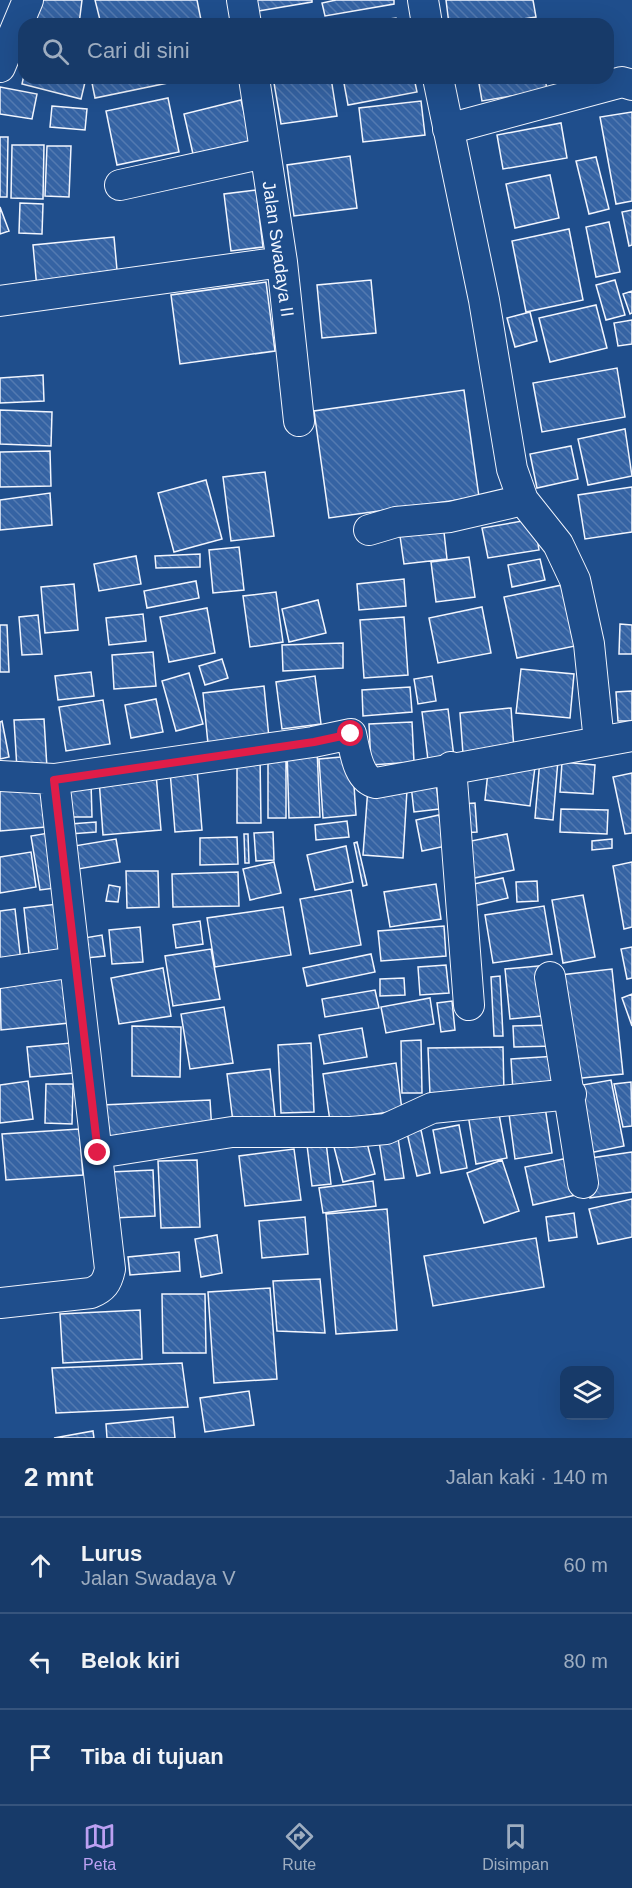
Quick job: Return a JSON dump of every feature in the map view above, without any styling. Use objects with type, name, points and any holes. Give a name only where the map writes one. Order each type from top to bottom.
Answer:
[{"type":"street","points":[[20,18],[28,0]]},
{"type":"street","points":[[242,0],[245,18]]},
{"type":"street","points":[[423,0],[427,18]]},
{"type":"street","points":[[0,67],[18,24]]},
{"type":"street","points":[[448,129],[622,82],[632,84]]},
{"type":"street","name":"Jalan Swadaya II","points":[[255,84],[282,262],[299,421]]},
{"type":"street","points":[[439,84],[484,300],[512,469],[523,500],[558,544],[575,580],[589,644],[599,742]]},
{"type":"street","points":[[120,185],[265,153]]},
{"type":"street","points":[[0,301],[282,262]]},
{"type":"street","points":[[369,530],[396,522],[450,517],[523,500]]},
{"type":"street","points":[[0,776],[54,780],[314,742],[351,734],[362,773],[368,781],[376,783],[451,767],[632,736]]},
{"type":"street","points":[[451,767],[469,1005]]},
{"type":"street","points":[[0,1303],[91,1293],[101,1289],[108,1281],[110,1269],[54,780]]},
{"type":"street","points":[[0,973],[75,962]]},
{"type":"street","points":[[550,977],[571,1094],[583,1183]]},
{"type":"street","points":[[98,1153],[232,1132],[351,1132],[386,1129],[432,1108],[571,1094]]},
{"type":"building","points":[[33,0],[82,0],[80,18],[31,18]]},
{"type":"building","points":[[95,0],[197,0],[201,18],[100,18]]},
{"type":"building","points":[[250,0],[312,0],[312,2],[252,12]]},
{"type":"building","points":[[336,0],[394,0],[394,4],[325,16],[322,3]]},
{"type":"building","points":[[446,0],[533,0],[536,17],[529,18],[448,18]]},
{"type":"building","points":[[22,84],[85,84],[81,99]]},
{"type":"building","points":[[92,84],[163,84],[95,98]]},
{"type":"building","points":[[274,84],[332,84],[337,116],[281,124]]},
{"type":"building","points":[[344,84],[415,84],[417,92],[348,105]]},
{"type":"building","points":[[479,84],[546,84],[547,90],[482,101]]},
{"type":"building","points":[[0,87],[37,94],[32,119],[0,114]]},
{"type":"building","points":[[168,98],[179,152],[117,165],[106,111]]},
{"type":"building","points":[[241,100],[251,141],[193,154],[184,114]]},
{"type":"building","points":[[421,101],[425,135],[363,142],[359,108]]},
{"type":"building","points":[[52,106],[87,109],[85,130],[50,127]]},
{"type":"building","points":[[632,112],[632,201],[616,204],[600,117]]},
{"type":"building","points":[[561,123],[567,158],[503,169],[497,135]]},
{"type":"building","points":[[0,137],[8,137],[7,197],[0,197]]},
{"type":"building","points":[[12,145],[44,145],[43,199],[11,198]]},
{"type":"building","points":[[47,146],[71,146],[69,197],[45,196]]},
{"type":"building","points":[[350,156],[357,208],[294,216],[287,165]]},
{"type":"building","points":[[596,157],[609,209],[589,214],[576,161]]},
{"type":"building","points":[[550,175],[559,218],[515,228],[506,184]]},
{"type":"building","points":[[256,190],[263,247],[231,251],[224,194]]},
{"type":"building","points":[[20,203],[43,204],[42,234],[19,233]]},
{"type":"building","points":[[0,207],[9,231],[0,234]]},
{"type":"building","points":[[632,210],[632,245],[629,246],[622,212]]},
{"type":"building","points":[[609,222],[620,272],[596,277],[586,227]]},
{"type":"building","points":[[569,229],[583,300],[526,312],[512,241]]},
{"type":"building","points":[[114,237],[118,281],[37,289],[33,245]]},
{"type":"building","points":[[371,280],[376,333],[322,338],[317,285]]},
{"type":"building","points":[[615,280],[625,315],[606,320],[596,285]]},
{"type":"building","points":[[266,282],[275,351],[180,364],[171,295]]},
{"type":"building","points":[[632,291],[632,313],[630,314],[623,294]]},
{"type":"building","points":[[596,305],[607,348],[550,362],[539,318]]},
{"type":"building","points":[[530,312],[537,341],[515,347],[507,318]]},
{"type":"building","points":[[632,320],[632,344],[618,346],[614,323]]},
{"type":"building","points":[[617,368],[625,417],[542,432],[533,383]]},
{"type":"building","points":[[43,375],[44,401],[0,403],[0,378]]},
{"type":"building","points":[[464,390],[479,497],[329,518],[314,411]]},
{"type":"building","points":[[0,410],[52,412],[51,446],[0,444]]},
{"type":"building","points":[[625,429],[632,476],[588,485],[578,439]]},
{"type":"building","points":[[571,446],[578,479],[537,488],[530,454]]},
{"type":"building","points":[[50,451],[51,486],[0,487],[0,452]]},
{"type":"building","points":[[265,472],[274,536],[231,541],[223,477]]},
{"type":"building","points":[[206,480],[222,539],[174,552],[158,493]]},
{"type":"building","points":[[632,487],[632,532],[585,539],[578,495]]},
{"type":"building","points":[[50,493],[52,525],[0,530],[0,500]]},
{"type":"building","points":[[534,519],[539,550],[488,558],[482,528]]},
{"type":"building","points":[[443,523],[447,559],[404,564],[399,529]]},
{"type":"building","points":[[239,547],[244,590],[213,593],[209,550]]},
{"type":"building","points":[[200,554],[200,567],[156,568],[155,556]]},
{"type":"building","points":[[136,556],[141,584],[99,591],[94,564]]},
{"type":"building","points":[[469,557],[475,597],[436,602],[431,562]]},
{"type":"building","points":[[540,559],[545,580],[512,587],[508,565]]},
{"type":"building","points":[[404,579],[406,606],[359,610],[357,584]]},
{"type":"building","points":[[196,581],[199,598],[147,608],[144,591]]},
{"type":"building","points":[[74,584],[78,630],[45,633],[41,587]]},
{"type":"building","points":[[562,585],[575,646],[517,658],[504,597]]},
{"type":"building","points":[[276,592],[283,642],[250,647],[243,596]]},
{"type":"building","points":[[318,600],[326,633],[289,642],[282,609]]},
{"type":"building","points":[[482,607],[491,653],[438,663],[429,618]]},
{"type":"building","points":[[207,608],[215,653],[169,662],[160,617]]},
{"type":"building","points":[[143,614],[146,641],[109,645],[106,618]]},
{"type":"building","points":[[38,615],[42,654],[22,655],[19,617]]},
{"type":"building","points":[[404,617],[408,675],[364,678],[360,620]]},
{"type":"building","points":[[620,624],[632,625],[632,654],[619,654]]},
{"type":"building","points":[[0,625],[7,625],[9,672],[0,672]]},
{"type":"building","points":[[343,643],[343,668],[283,671],[282,645]]},
{"type":"building","points":[[153,652],[156,686],[114,689],[112,655]]},
{"type":"building","points":[[222,659],[228,678],[205,685],[199,666]]},
{"type":"building","points":[[521,669],[574,674],[570,718],[516,713]]},
{"type":"building","points":[[91,672],[94,696],[58,700],[55,676]]},
{"type":"building","points":[[189,673],[203,724],[176,731],[162,681]]},
{"type":"building","points":[[315,676],[321,724],[282,729],[276,682]]},
{"type":"building","points":[[432,676],[436,701],[418,704],[414,679]]},
{"type":"building","points":[[264,686],[269,738],[208,744],[203,693]]},
{"type":"building","points":[[410,687],[412,712],[363,716],[362,690]]},
{"type":"building","points":[[632,691],[632,721],[618,721],[616,692]]},
{"type":"building","points":[[156,699],[163,732],[131,738],[125,705]]},
{"type":"building","points":[[103,700],[110,744],[66,751],[59,707]]},
{"type":"building","points":[[511,708],[514,749],[463,754],[460,713]]},
{"type":"building","points":[[448,709],[454,757],[428,760],[422,712]]},
{"type":"building","points":[[44,719],[47,768],[17,769],[14,720]]},
{"type":"building","points":[[2,721],[9,757],[0,759],[0,722]]},
{"type":"building","points":[[412,722],[414,762],[371,765],[369,724]]},
{"type":"building","points":[[317,749],[320,817],[289,818],[287,750]]},
{"type":"building","points":[[237,756],[260,756],[261,823],[237,823]]},
{"type":"building","points":[[352,756],[356,815],[323,818],[319,759]]},
{"type":"building","points":[[268,757],[286,757],[286,818],[268,818]]},
{"type":"building","points":[[540,759],[558,760],[553,820],[535,818]]},
{"type":"building","points":[[489,762],[535,767],[530,806],[485,800]]},
{"type":"building","points":[[562,762],[595,765],[593,794],[560,792]]},
{"type":"building","points":[[197,769],[202,830],[175,832],[170,771]]},
{"type":"building","points":[[632,773],[632,833],[625,834],[613,777]]},
{"type":"building","points":[[156,774],[161,830],[103,835],[99,779]]},
{"type":"building","points":[[435,774],[439,809],[414,812],[410,776]]},
{"type":"building","points":[[53,780],[57,826],[0,831],[0,785]]},
{"type":"building","points":[[67,782],[91,782],[92,817],[67,817]]},
{"type":"building","points":[[368,787],[407,790],[403,858],[363,855]]},
{"type":"building","points":[[475,803],[477,832],[462,833],[459,804]]},
{"type":"building","points":[[561,809],[608,810],[607,834],[560,832]]},
{"type":"building","points":[[439,815],[446,846],[422,851],[416,820]]},
{"type":"building","points":[[347,821],[349,837],[316,840],[315,825]]},
{"type":"building","points":[[96,822],[96,832],[70,834],[70,824]]},
{"type":"building","points":[[54,832],[62,887],[40,890],[31,836]]},
{"type":"building","points":[[273,832],[274,860],[256,861],[254,833]]},
{"type":"building","points":[[244,834],[248,834],[249,863],[245,863]]},
{"type":"building","points":[[507,834],[514,870],[474,878],[466,842]]},
{"type":"building","points":[[237,837],[238,864],[200,865],[200,838]]},
{"type":"building","points":[[116,839],[120,862],[78,869],[74,846]]},
{"type":"building","points":[[612,839],[612,848],[592,850],[592,841]]},
{"type":"building","points":[[357,842],[367,885],[363,886],[354,843]]},
{"type":"building","points":[[346,846],[353,882],[315,890],[307,855]]},
{"type":"building","points":[[31,852],[36,887],[0,893],[0,857]]},
{"type":"building","points":[[274,862],[281,893],[250,900],[243,869]]},
{"type":"building","points":[[632,862],[632,927],[624,929],[613,866]]},
{"type":"building","points":[[126,871],[158,871],[159,907],[127,908]]},
{"type":"building","points":[[238,872],[239,906],[173,907],[172,874]]},
{"type":"building","points":[[503,878],[508,898],[469,907],[464,886]]},
{"type":"building","points":[[537,881],[538,901],[517,902],[516,882]]},
{"type":"building","points":[[436,884],[441,919],[390,927],[384,892]]},
{"type":"building","points":[[109,885],[120,887],[118,902],[106,901]]},
{"type":"building","points":[[351,890],[361,945],[310,954],[300,899]]},
{"type":"building","points":[[583,895],[595,957],[563,963],[552,900]]},
{"type":"building","points":[[58,904],[64,960],[30,963],[24,908]]},
{"type":"building","points":[[544,906],[552,954],[493,963],[485,915]]},
{"type":"building","points":[[283,907],[291,955],[215,967],[207,918]]},
{"type":"building","points":[[15,909],[21,962],[0,958],[0,911]]},
{"type":"building","points":[[200,921],[203,944],[176,948],[173,925]]},
{"type":"building","points":[[444,926],[446,956],[381,961],[378,931]]},
{"type":"building","points":[[140,927],[143,962],[112,964],[109,930]]},
{"type":"building","points":[[102,935],[105,956],[86,958],[84,938]]},
{"type":"building","points":[[632,947],[632,978],[627,979],[621,949]]},
{"type":"building","points":[[211,949],[220,999],[173,1006],[165,956]]},
{"type":"building","points":[[371,954],[375,972],[307,986],[303,968]]},
{"type":"building","points":[[446,965],[449,993],[420,995],[418,967]]},
{"type":"building","points":[[549,965],[553,1015],[510,1019],[505,969]]},
{"type":"building","points":[[163,968],[171,1016],[119,1024],[111,978]]},
{"type":"building","points":[[612,969],[623,1074],[572,1079],[560,975]]},
{"type":"building","points":[[63,971],[69,1023],[1,1030],[0,978]]},
{"type":"building","points":[[500,976],[503,1036],[494,1036],[491,977]]},
{"type":"building","points":[[404,978],[405,995],[380,996],[380,979]]},
{"type":"building","points":[[375,990],[379,1008],[325,1017],[322,999]]},
{"type":"building","points":[[632,994],[632,1026],[622,998]]},
{"type":"building","points":[[430,998],[434,1024],[386,1033],[381,1007]]},
{"type":"building","points":[[452,1001],[455,1030],[441,1032],[437,1003]]},
{"type":"building","points":[[224,1007],[233,1063],[190,1069],[181,1014]]},
{"type":"building","points":[[556,1025],[556,1046],[514,1047],[513,1026]]},
{"type":"building","points":[[132,1026],[181,1027],[180,1077],[132,1076]]},
{"type":"building","points":[[362,1028],[367,1057],[324,1064],[319,1035]]},
{"type":"building","points":[[421,1040],[422,1093],[402,1093],[401,1041]]},
{"type":"building","points":[[71,1043],[74,1073],[30,1077],[27,1047]]},
{"type":"building","points":[[311,1043],[314,1112],[281,1113],[278,1045]]},
{"type":"building","points":[[503,1047],[504,1094],[430,1095],[428,1048]]},
{"type":"building","points":[[557,1056],[559,1089],[513,1091],[511,1059]]},
{"type":"building","points":[[396,1063],[402,1110],[330,1121],[323,1074]]},
{"type":"building","points":[[270,1069],[275,1117],[233,1122],[227,1074]]},
{"type":"building","points":[[611,1080],[624,1146],[584,1154],[571,1087]]},
{"type":"building","points":[[28,1081],[33,1119],[0,1123],[0,1085]]},
{"type":"building","points":[[631,1082],[632,1126],[623,1127],[614,1084]]},
{"type":"building","points":[[46,1084],[73,1084],[72,1124],[45,1123]]},
{"type":"building","points":[[210,1100],[212,1132],[105,1137],[102,1105]]},
{"type":"building","points":[[544,1100],[552,1153],[515,1159],[508,1106]]},
{"type":"building","points":[[497,1103],[507,1158],[476,1164],[467,1108]]},
{"type":"building","points":[[459,1125],[467,1168],[441,1173],[433,1130]]},
{"type":"building","points":[[79,1129],[83,1175],[6,1180],[2,1134]]},
{"type":"building","points":[[421,1130],[430,1173],[417,1176],[407,1133]]},
{"type":"building","points":[[398,1138],[404,1178],[385,1180],[379,1141]]},
{"type":"building","points":[[366,1139],[375,1174],[343,1182],[334,1147]]},
{"type":"building","points":[[326,1142],[331,1184],[312,1186],[307,1145]]},
{"type":"building","points":[[294,1149],[301,1200],[245,1206],[239,1156]]},
{"type":"building","points":[[632,1152],[632,1192],[590,1198],[584,1159]]},
{"type":"building","points":[[568,1158],[576,1195],[533,1205],[525,1167]]},
{"type":"building","points":[[197,1160],[200,1227],[161,1228],[158,1161]]},
{"type":"building","points":[[502,1160],[519,1211],[484,1223],[467,1173]]},
{"type":"building","points":[[153,1170],[155,1216],[113,1218],[110,1172]]},
{"type":"building","points":[[373,1181],[376,1206],[323,1213],[319,1188]]},
{"type":"building","points":[[632,1199],[632,1237],[598,1244],[589,1209]]},
{"type":"building","points":[[387,1209],[397,1330],[336,1334],[326,1214]]},
{"type":"building","points":[[574,1213],[577,1237],[549,1241],[546,1217]]},
{"type":"building","points":[[305,1217],[308,1254],[262,1258],[259,1221]]},
{"type":"building","points":[[217,1235],[222,1273],[201,1277],[195,1239]]},
{"type":"building","points":[[536,1238],[544,1287],[433,1306],[424,1256]]},
{"type":"building","points":[[179,1252],[180,1271],[130,1275],[128,1257]]},
{"type":"building","points":[[320,1279],[325,1333],[277,1331],[273,1281]]},
{"type":"building","points":[[270,1288],[277,1379],[214,1383],[208,1292]]},
{"type":"building","points":[[162,1294],[205,1294],[206,1353],[163,1353]]},
{"type":"building","points":[[140,1310],[142,1359],[63,1363],[60,1314]]},
{"type":"building","points":[[182,1363],[188,1407],[56,1413],[52,1368]]},
{"type":"building","points":[[249,1391],[254,1425],[205,1432],[200,1398]]},
{"type":"building","points":[[173,1417],[175,1438],[107,1438],[106,1424]]},
{"type":"building","points":[[93,1431],[94,1438],[54,1438]]},
{"type":"route","points":[[98,1153],[54,780],[314,742],[351,734]]}]
